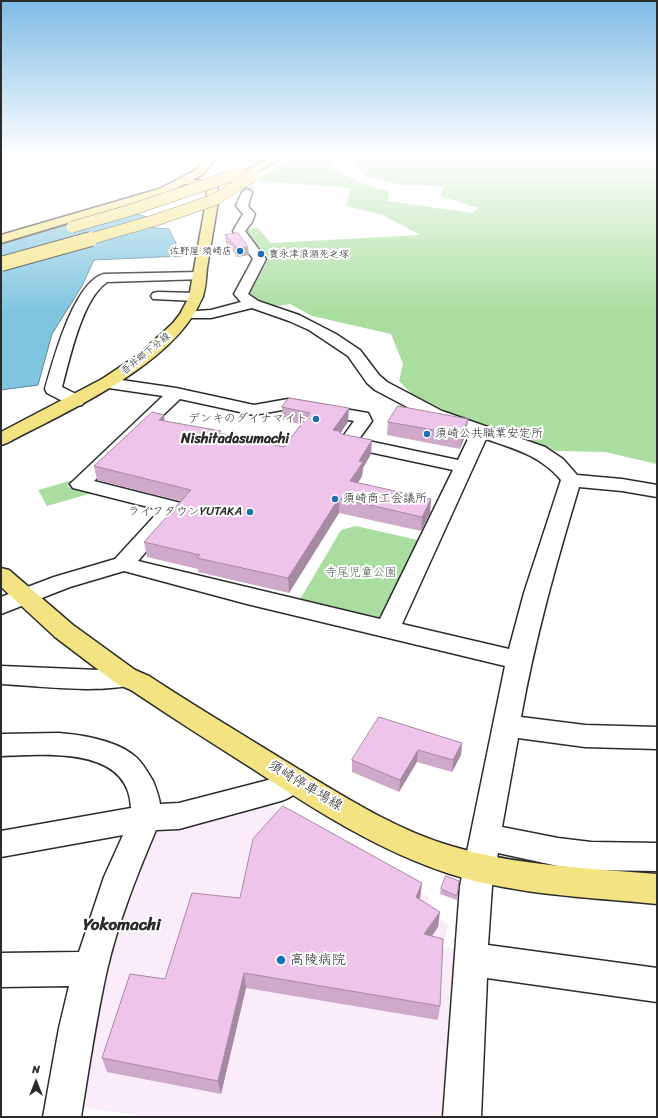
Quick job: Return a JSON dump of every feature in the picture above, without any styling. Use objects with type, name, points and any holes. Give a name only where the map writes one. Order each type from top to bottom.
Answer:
[{"type":"main road","points":[[1,239],[113,207]]},
{"type":"main road","points":[[1,246],[140,207]]},
{"type":"main road","points":[[1,253],[154,207]]},
{"type":"main road","points":[[1,264],[156,220],[195,207]]},
{"type":"main road","name":"吾井郷下分線","points":[[1,439],[108,384],[158,346],[187,315],[196,296],[211,207]]},
{"type":"main road","name":"須崎停車場線","points":[[1,575],[12,601],[64,631],[126,677],[140,683],[337,806],[430,853],[484,852],[509,873],[657,889]]},
{"type":"street","points":[[243,207],[249,214],[249,218],[239,231],[260,259],[241,294],[242,298],[253,304],[314,327],[354,353],[373,379],[381,386],[436,415],[518,443],[550,458],[571,480],[622,484],[657,491]]},
{"type":"street","points":[[76,401],[53,389],[65,342],[96,282],[104,278],[199,276]]},
{"type":"street","points":[[158,296],[196,296]]},
{"type":"street","points":[[187,315],[211,314],[253,304]]},
{"type":"street","points":[[108,384],[176,393],[254,410],[288,404],[362,417],[363,421],[348,442],[464,467]]},
{"type":"street","points":[[12,601],[123,564],[174,507],[80,484],[176,393]]},
{"type":"street","points":[[388,628],[481,430]]},
{"type":"street","points":[[462,1117],[476,886],[484,852],[519,660],[536,593],[571,480]]},
{"type":"street","points":[[123,564],[247,596],[519,660]]},
{"type":"street","points":[[1,675],[86,678],[126,677]]},
{"type":"street","points":[[506,726],[585,736],[657,738]]},
{"type":"street","points":[[1,745],[59,744],[79,746],[105,753],[127,766],[139,783],[145,798],[146,818],[120,877],[90,969],[77,1028],[62,1117]]},
{"type":"street","points":[[1,844],[146,818],[179,816],[281,789],[292,779]]},
{"type":"street","points":[[484,852],[558,852],[585,855],[657,857]]},
{"type":"street","points":[[472,959],[657,984]]},
{"type":"street","points":[[1,970],[90,969]]},
{"type":"shaded area","name":"高陵病院","points":[[262,801],[429,897],[426,912],[448,924],[443,947],[457,949],[450,1023],[450,1117],[150,1117],[79,1107],[104,971],[151,829],[233,817]]},
{"type":"green space","points":[[351,207],[431,207],[472,213],[478,208],[475,207],[657,207],[657,464],[605,452],[556,451],[532,441],[469,422],[413,395],[399,381],[403,364],[391,334],[312,316],[290,304],[278,306],[268,305],[254,298],[250,293],[269,258],[244,229],[258,228],[271,243],[421,235],[380,214]]},
{"type":"green space","points":[[73,480],[67,487],[96,492],[47,506],[38,490]]},
{"type":"green space","name":"寺尾児童公園","points":[[356,526],[418,540],[386,616],[376,618],[299,601],[341,530]]},
{"type":"water","points":[[122,209],[152,219],[146,227],[169,229],[182,256],[94,260],[82,286],[52,334],[38,385],[1,390],[1,245]]},
{"type":"building","points":[[238,233],[248,247],[237,248],[225,235]]},
{"type":"building","name":"ライフタウンYUTAKA","points":[[289,398],[349,408],[333,430],[339,431],[341,434],[372,440],[359,461],[363,462],[350,481],[431,499],[422,517],[339,498],[288,578],[197,558],[200,555],[144,542],[191,490],[94,466],[152,412],[164,415],[159,420],[221,431],[218,433],[284,447],[310,413],[282,407]]},
{"type":"building","points":[[398,406],[468,419],[462,435],[388,422]]},
{"type":"building","points":[[379,717],[462,743],[453,760],[418,750],[400,780],[352,760]]},
{"type":"building","points":[[283,806],[422,883],[416,897],[440,912],[424,934],[443,939],[440,1006],[244,973],[218,1081],[102,1058],[130,974],[165,979],[192,893],[240,898],[253,839]]},
{"type":"building","points":[[446,876],[459,881],[457,896],[441,889]]},
{"type":"place","name":"佐野屋 須崎店","points":[[240,251]]},
{"type":"place","name":"寶永津浪溺死之塚","points":[[261,254]]},
{"type":"place","name":"デンキのダイナマイト","points":[[316,419]]},
{"type":"place","name":"須崎公共職業安定所","points":[[427,434]]},
{"type":"place","name":"須崎商工会議所","points":[[335,499]]},
{"type":"place","name":"ライフタウンYUTAKA","points":[[250,512]]},
{"type":"place","name":"高陵病院","points":[[281,960]]},
{"type":"district","name":"Nishitadasumachi","points":[[235,439]]},
{"type":"district","name":"Yokomachi","points":[[122,926]]}]
